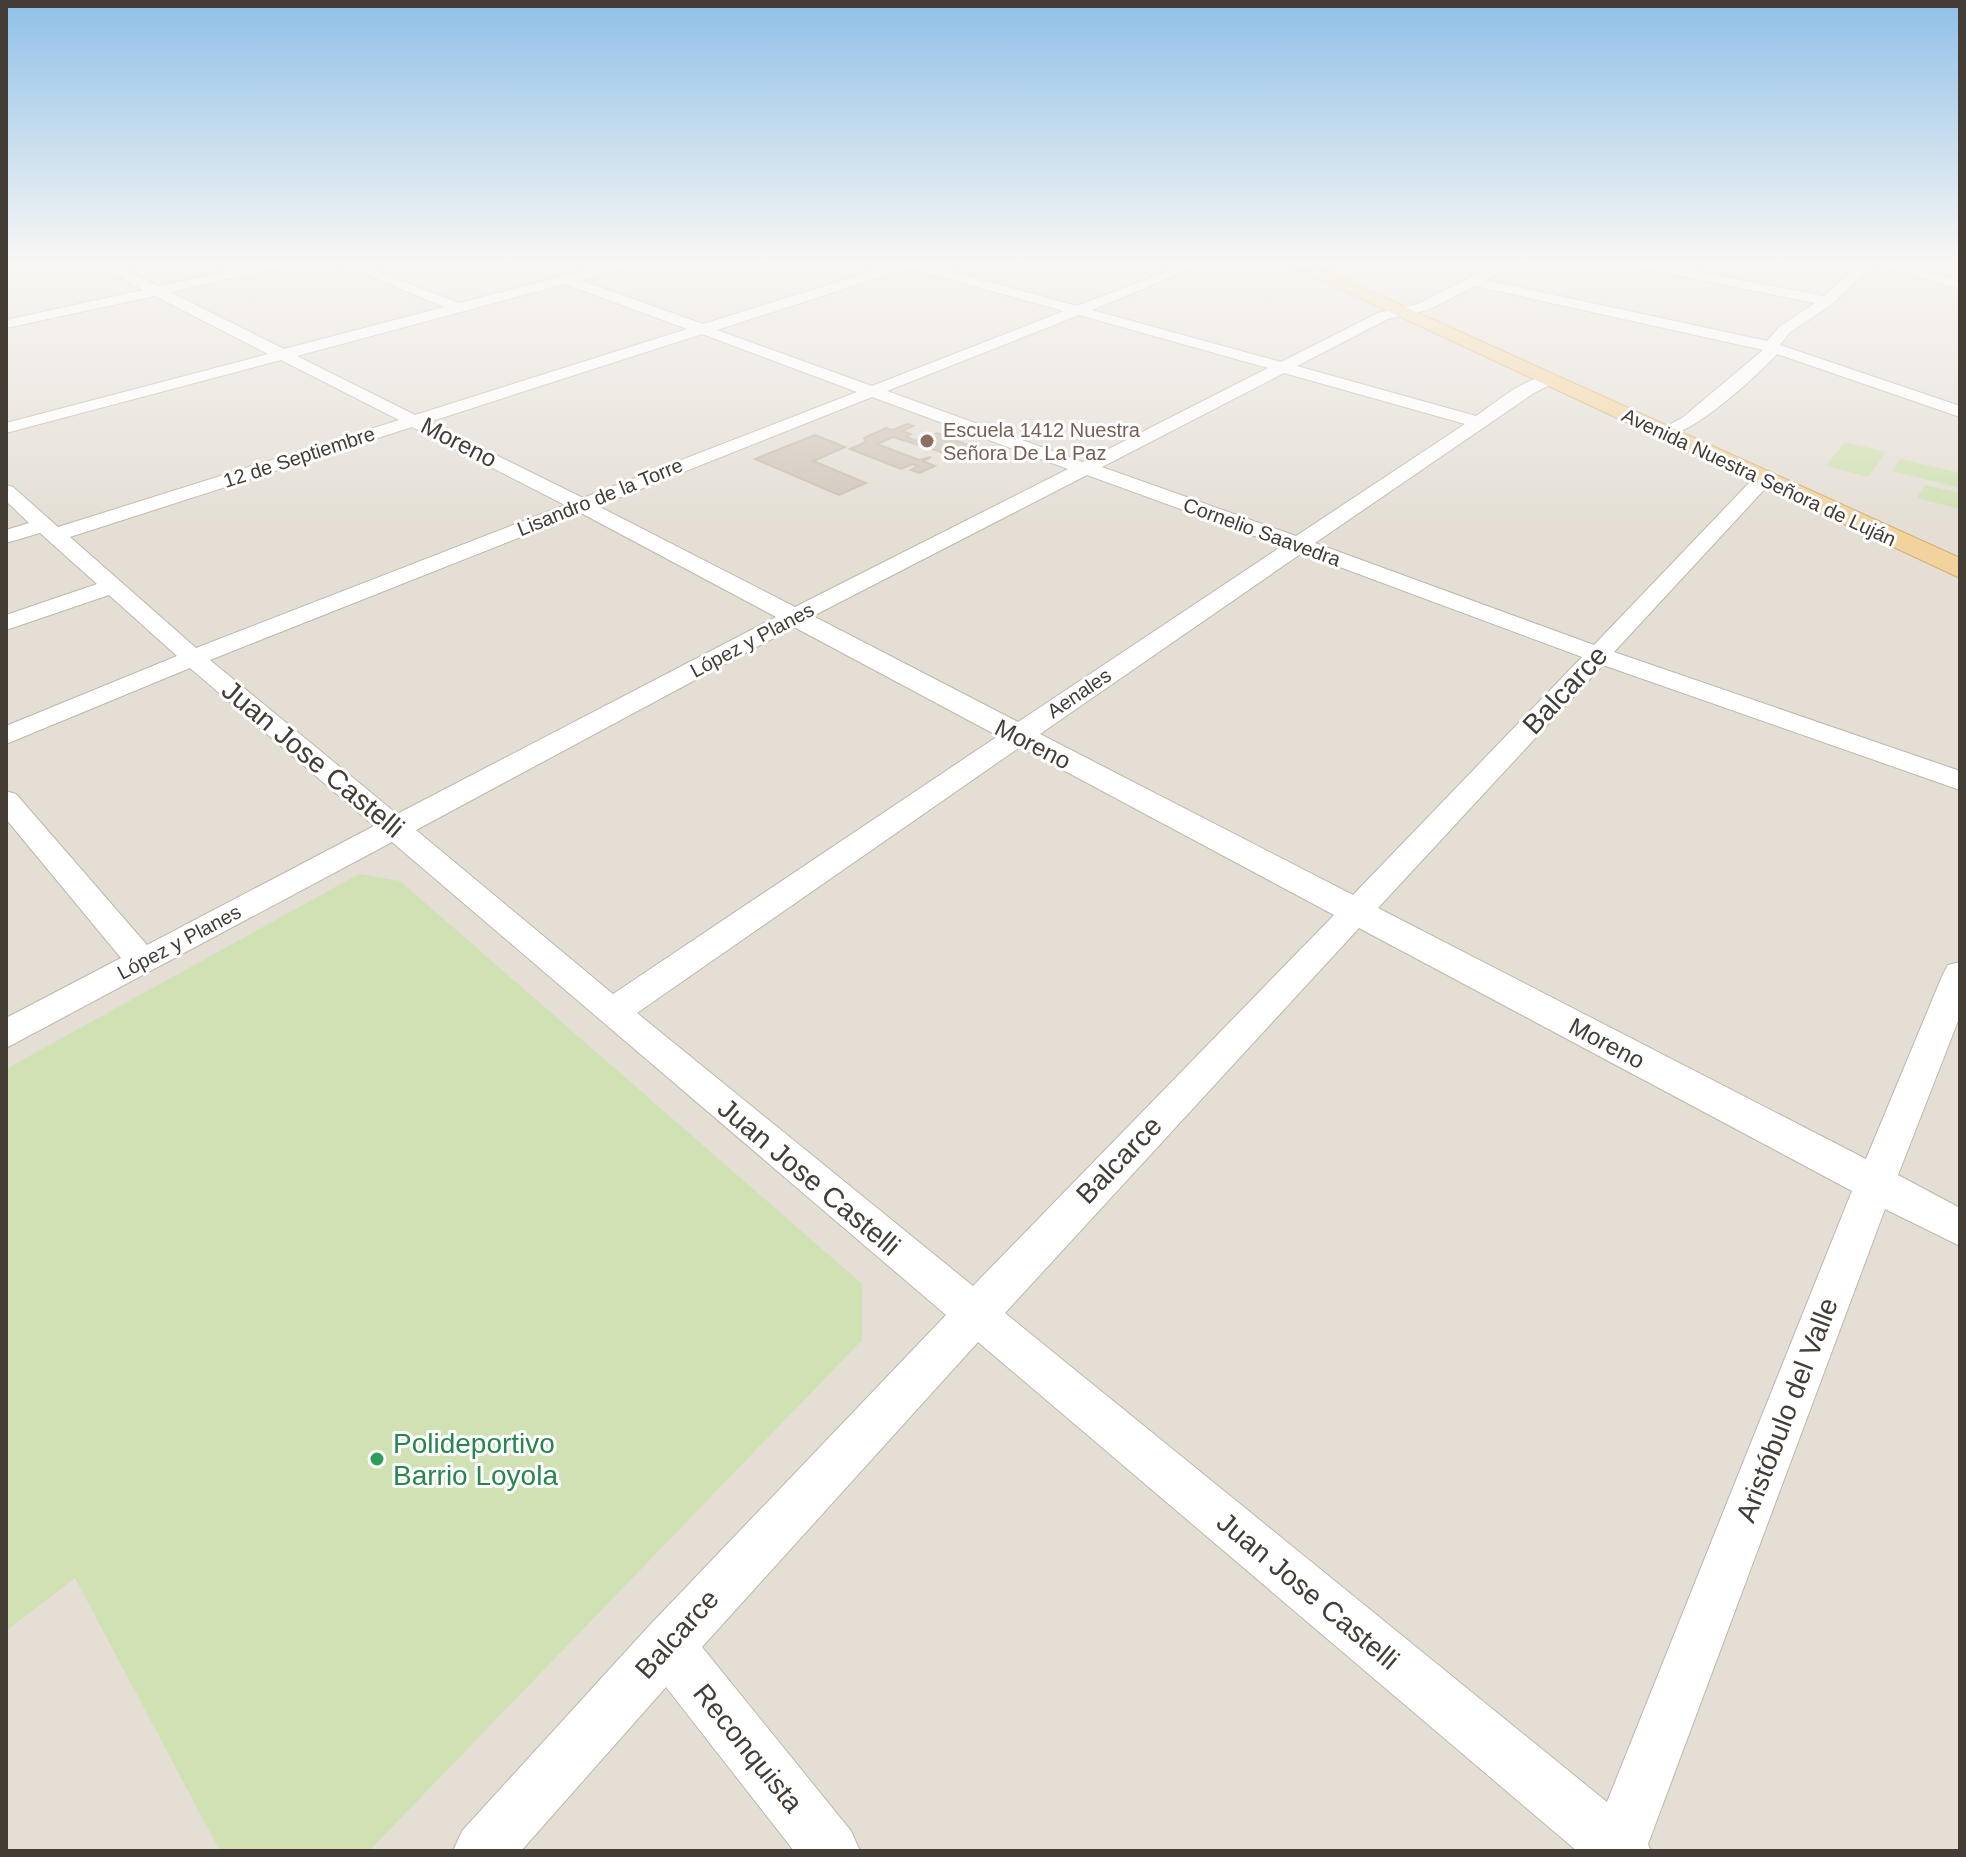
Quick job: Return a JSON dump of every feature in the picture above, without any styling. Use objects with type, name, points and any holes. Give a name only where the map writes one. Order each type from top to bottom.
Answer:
[{"type":"main road","name":"Avenida Nuestra Señora de Luján","points":[[1485,351],[1960,569]]},
{"type":"street","name":"Moreno","points":[[278,351],[581,505],[1960,1228]]},
{"type":"street","points":[[6,428],[297,351]]},
{"type":"street","name":"12 de Septiembre","points":[[6,537],[52,529],[416,420],[634,351]]},
{"type":"street","name":"Cornelio Saavedra","points":[[762,351],[1960,781]]},
{"type":"street","name":"Lisandro de la Torre","points":[[6,736],[193,658],[974,351]]},
{"type":"street","points":[[1228,351],[1479,422]]},
{"type":"street","name":"López y Planes","points":[[6,1034],[794,617],[1314,351]]},
{"type":"street","points":[[1664,432],[1688,422],[1770,351]]},
{"type":"street","points":[[1782,351],[1960,412]]},
{"type":"street","name":"Aenales","points":[[612,1012],[1528,389],[1550,381]]},
{"type":"street","name":"Balcarce","points":[[482,1851],[666,1645],[973,1313],[1755,488],[1766,480]]},
{"type":"street","name":"Juan Jose Castelli","points":[[6,491],[193,658],[612,1012],[1620,1849]]},
{"type":"street","points":[[6,623],[113,586]]},
{"type":"street","points":[[6,800],[142,961]]},
{"type":"street","name":"Aristóbulo del Valle","points":[[1620,1849],[1875,1183],[1960,974]]},
{"type":"street","name":"Reconquista","points":[[666,1645],[831,1851]]},
{"type":"shaded area","points":[[6,351],[1960,351],[1960,1851],[6,1851]]},
{"type":"green space","points":[[1845,442],[1886,452],[1868,477],[1826,466]]},
{"type":"green space","points":[[1900,459],[1960,473],[1960,488],[1892,471]]},
{"type":"green space","points":[[1925,485],[1960,493],[1960,509],[1917,498]]},
{"type":"green space","name":"Polideportivo Barrio Loyola","points":[[359,874],[400,881],[862,1284],[862,1340],[369,1851],[220,1851],[75,1578],[6,1631],[6,1069]]},
{"type":"building","points":[[907,424],[913,426],[902,431],[911,434],[906,437],[920,442],[937,433],[973,447],[954,456],[893,437],[877,444],[919,460],[931,457],[923,461],[935,466],[919,473],[911,470],[918,466],[912,464],[901,469],[850,449],[866,442],[864,438],[886,428],[893,430]]},
{"type":"building","points":[[815,435],[845,447],[813,461],[866,483],[839,495],[755,459]]},
{"type":"place","name":"Escuela 1412 Nuestra Señora De La Paz","points":[[927,441]]},
{"type":"place","name":"Polideportivo Barrio Loyola","points":[[377,1459]]}]
